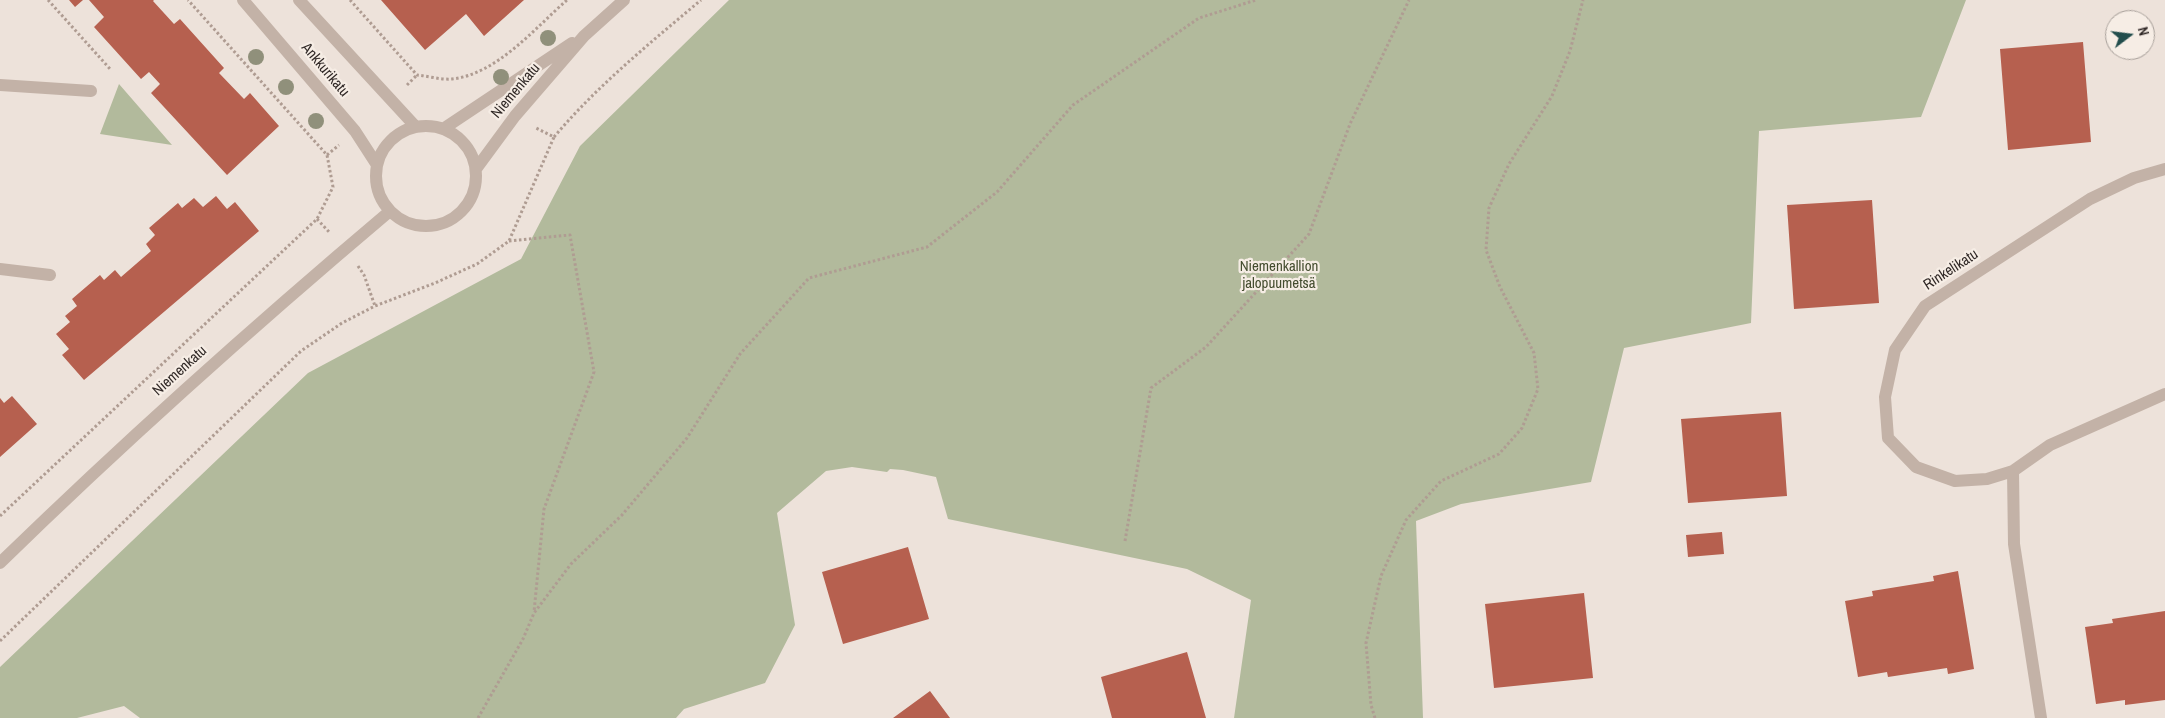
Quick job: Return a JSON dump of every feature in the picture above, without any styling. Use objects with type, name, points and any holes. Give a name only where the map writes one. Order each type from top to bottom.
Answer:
[{"type":"street","name":"Ankkurikatu","points":[[244,0],[355,131],[377,165]]},
{"type":"street","name":"Ankkurikatu","points":[[299,0],[416,127]]},
{"type":"street","name":"Niemenkatu","points":[[476,169],[515,116],[584,36],[624,0]]},
{"type":"street","name":"Niemenkatu","points":[[442,129],[584,36]]},
{"type":"street","points":[[0,85],[91,91]]},
{"type":"street","points":[[431,126],[454,135],[465,144],[472,156],[476,169],[475,188],[468,203],[458,215],[434,226],[421,226],[404,221],[390,211],[378,189],[377,165],[383,150],[394,138],[416,127],[431,126]]},
{"type":"street","name":"Rinkelikatu","points":[[2165,170],[2134,178],[2090,200],[1925,306],[1895,350],[1885,397],[1888,438],[1916,467],[1955,481],[1987,479],[2013,471],[2050,445],[2165,394]]},
{"type":"street","name":"Niemenkatu","points":[[0,563],[99,466],[238,341],[390,211]]},
{"type":"street","points":[[0,269],[50,275]]},
{"type":"street","points":[[2013,471],[2014,544],[2041,718]]},
{"type":"path","points":[[48,0],[111,70]]},
{"type":"path","points":[[0,516],[317,219],[333,187],[328,155],[188,0]]},
{"type":"path","points":[[350,0],[417,75],[450,79],[478,73],[498,62],[567,0]]},
{"type":"path","points":[[509,241],[554,137],[577,110],[701,0]]},
{"type":"path","points":[[478,718],[523,639],[534,613],[571,564],[622,515],[687,438],[740,354],[809,278],[927,247],[998,192],[1073,105],[1199,18],[1256,0]]},
{"type":"path","points":[[1125,541],[1151,388],[1206,347],[1309,234],[1350,124],[1409,0]]},
{"type":"path","points":[[1375,718],[1371,705],[1366,643],[1381,576],[1406,520],[1441,480],[1499,454],[1522,428],[1538,389],[1534,353],[1500,287],[1486,250],[1489,208],[1509,164],[1552,96],[1570,51],[1583,0]]},
{"type":"path","points":[[515,116],[554,137]]},
{"type":"path","points":[[0,641],[301,352],[342,323],[375,306],[435,283],[477,264],[509,241],[570,235],[594,372],[544,509],[534,613]]},
{"type":"green space","name":"Niemenkallion jalopuumetsä","points":[[729,0],[1966,0],[1921,117],[1759,131],[1751,323],[1624,348],[1591,482],[1461,504],[1416,521],[1423,718],[1234,718],[1251,600],[1187,569],[948,519],[936,477],[903,470],[890,469],[887,472],[852,467],[826,471],[777,513],[795,625],[765,683],[684,709],[676,718],[140,718],[124,706],[77,718],[0,718],[0,667],[308,373],[521,259],[580,146]]},
{"type":"green space","points":[[119,84],[172,145],[100,134]]},
{"type":"building","points":[[69,0],[83,0],[75,7]]},
{"type":"building","points":[[89,0],[154,0],[174,24],[180,19],[224,68],[219,73],[244,99],[250,93],[279,126],[227,175],[151,93],[160,84],[149,72],[141,79],[94,27],[104,17]]},
{"type":"building","points":[[381,0],[524,0],[484,36],[466,14],[425,50]]},
{"type":"building","points":[[2083,42],[2091,142],[2008,150],[2000,49]]},
{"type":"building","points":[[216,196],[227,209],[235,202],[259,231],[84,380],[62,355],[69,349],[56,334],[70,322],[65,316],[77,306],[72,299],[100,275],[104,280],[115,270],[121,277],[151,251],[146,244],[155,235],[149,228],[178,203],[182,208],[194,198],[203,207]]},
{"type":"building","points":[[1872,200],[1879,303],[1794,309],[1787,205]]},
{"type":"building","points":[[12,396],[37,424],[0,457],[0,398],[4,403]]},
{"type":"building","points":[[1781,412],[1787,496],[1688,503],[1681,419]]},
{"type":"building","points":[[1722,532],[1724,554],[1688,557],[1686,535]]},
{"type":"building","points":[[908,547],[929,619],[843,644],[822,572]]},
{"type":"building","points":[[1958,571],[1974,669],[1948,674],[1947,668],[1888,677],[1887,672],[1858,677],[1845,601],[1873,596],[1872,591],[1934,581],[1933,576]]},
{"type":"building","points":[[1584,593],[1593,678],[1494,688],[1485,604]]},
{"type":"building","points":[[2165,611],[2165,700],[2125,705],[2125,700],[2096,704],[2085,627],[2113,623],[2112,619]]},
{"type":"building","points":[[1187,652],[1206,718],[1112,718],[1101,677]]},
{"type":"building","points":[[930,691],[950,718],[893,718]]}]
